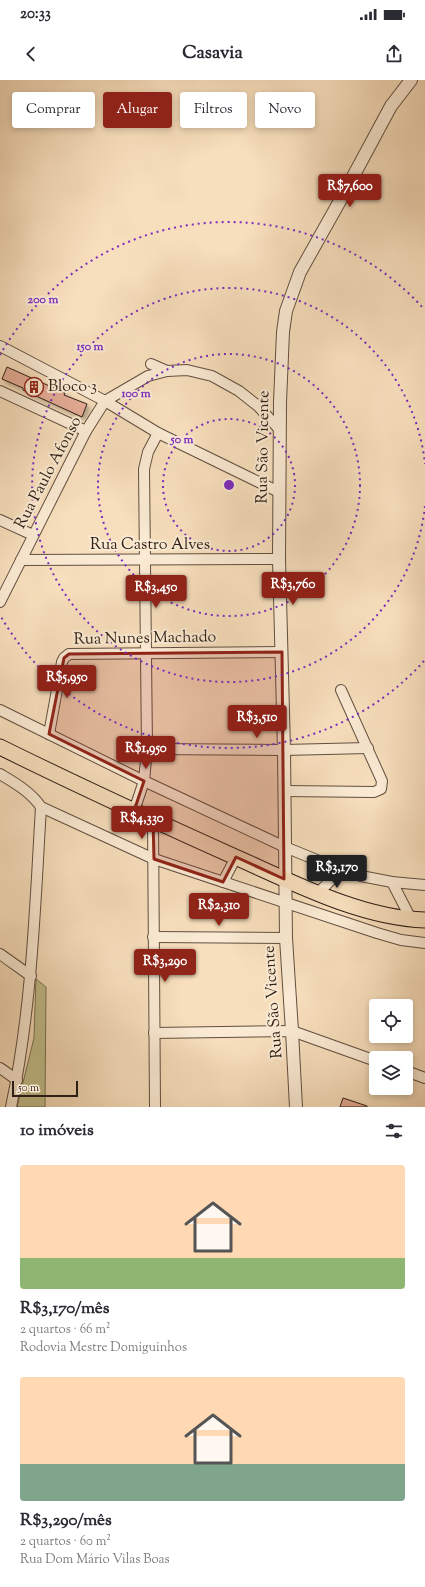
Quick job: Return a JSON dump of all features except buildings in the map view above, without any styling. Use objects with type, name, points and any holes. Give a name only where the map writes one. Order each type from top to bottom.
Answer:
[{"type":"main road","points":[[0,747],[153,820],[284,879],[365,910],[418,920]]},
{"type":"street","name":"Rua São Vicente","points":[[296,1107],[284,879],[284,750],[279,559],[279,429],[281,366],[285,318],[286,311],[300,272],[391,106],[410,80]]},
{"type":"street","points":[[0,346],[105,401],[158,433],[279,492]]},
{"type":"street","points":[[151,364],[167,371]]},
{"type":"street","points":[[105,401],[148,376],[167,371],[187,370],[212,376],[239,391],[258,406],[279,429]]},
{"type":"street","points":[[0,391],[86,431]]},
{"type":"street","name":"Rua Paulo Afonso","points":[[0,602],[86,431],[105,401]]},
{"type":"street","points":[[134,811],[144,781],[147,749],[144,469],[148,452],[158,433]]},
{"type":"street","points":[[0,520],[33,535]]},
{"type":"street","name":"Rua Castro Alves","points":[[21,560],[279,559]]},
{"type":"street","name":"Rua Nunes Machado","points":[[49,734],[62,662],[69,654],[282,652]]},
{"type":"street","points":[[284,792],[378,792],[382,786],[382,781],[368,748],[341,690]]},
{"type":"street","points":[[0,710],[144,781],[285,847],[341,870],[361,876],[392,882],[425,885]]},
{"type":"street","points":[[147,749],[284,750],[368,748]]},
{"type":"street","points":[[0,775],[29,792],[42,807],[154,859],[377,933],[401,940],[425,943]]},
{"type":"street","points":[[11,1107],[24,1038],[31,976],[42,807]]},
{"type":"street","points":[[153,820],[155,1107]]},
{"type":"street","points":[[223,882],[236,857]]},
{"type":"street","points":[[318,893],[341,870]]},
{"type":"street","points":[[392,882],[418,920]]},
{"type":"street","points":[[153,937],[286,938]]},
{"type":"street","points":[[0,954],[31,976]]},
{"type":"street","points":[[154,1033],[292,1031],[369,1058]]},
{"type":"street","points":[[0,1068],[17,1080]]},
{"type":"street","points":[[413,1074],[425,1078]]},
{"type":"highlighted area","points":[[282,652],[284,879],[236,857],[223,882],[154,859],[153,820],[134,811],[144,781],[49,734],[64,658],[69,654]]},
{"type":"shaded area","points":[[36,979],[46,987],[45,1107],[17,1107],[34,1038]]},
{"type":"place","name":"Bloco 3","points":[[34,387]]}]
